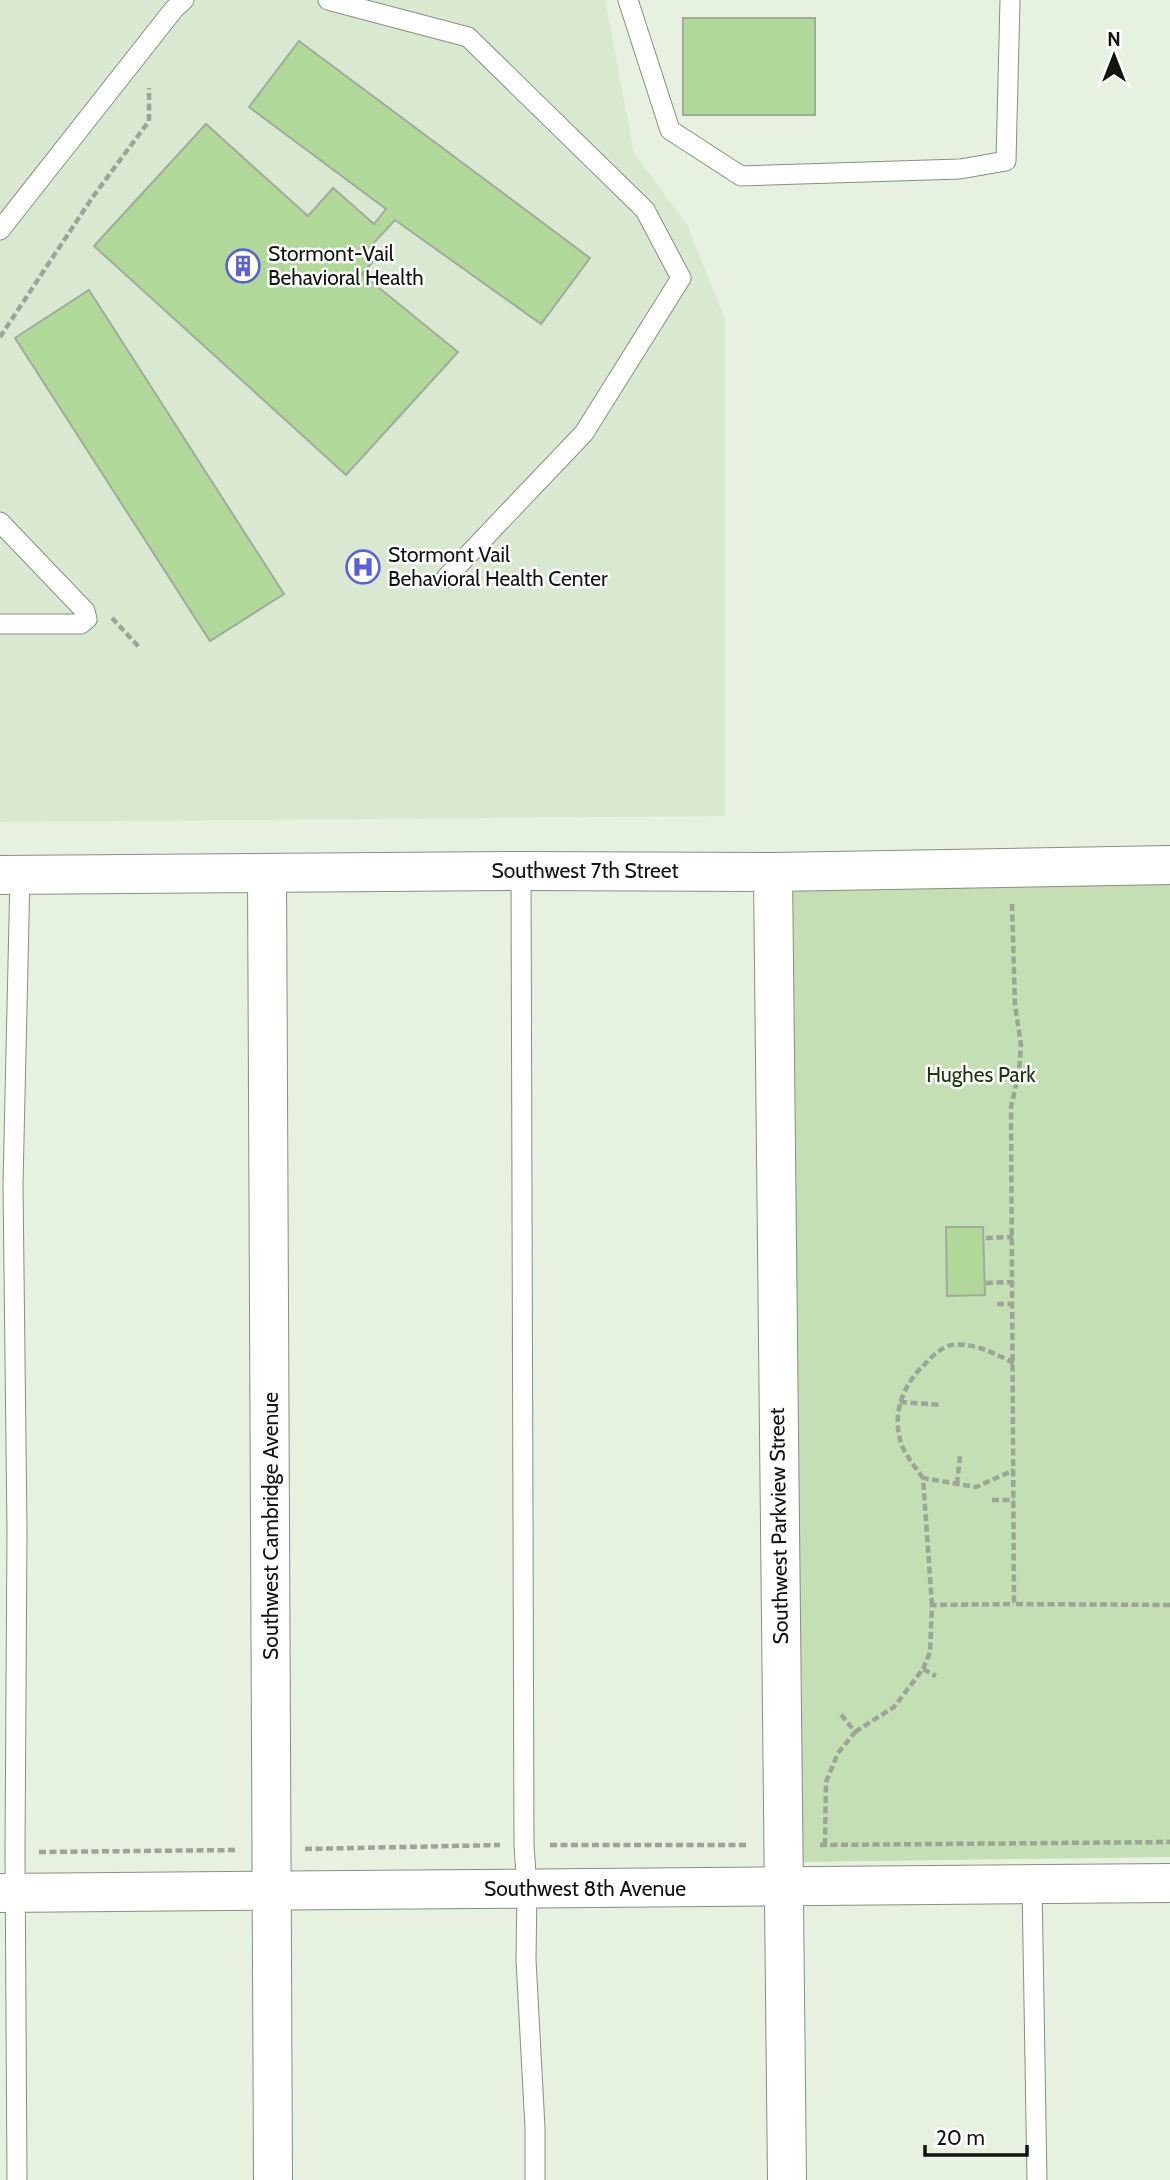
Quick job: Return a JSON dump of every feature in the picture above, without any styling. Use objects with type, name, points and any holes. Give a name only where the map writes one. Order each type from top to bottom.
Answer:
[{"type":"street","name":"Southwest 7th Street","points":[[10,875],[773,872],[1170,865]]},
{"type":"street","name":"Southwest Parkview Street","points":[[773,872],[787,2180]]},
{"type":"street","name":"Southwest Cambridge Avenue","points":[[267,873],[273,2180]]},
{"type":"street","name":"Southwest 8th Avenue","points":[[8,1893],[1170,1883]]},
{"type":"lane","points":[[0,230],[174,9],[184,0]]},
{"type":"lane","points":[[328,0],[468,37],[645,210],[681,278],[584,433],[446,578]]},
{"type":"lane","points":[[628,0],[670,130],[741,176],[960,169],[1006,161],[1010,0]]},
{"type":"lane","points":[[0,522],[85,611],[87,619],[81,624],[0,624]]},
{"type":"lane","points":[[521,871],[524,1844],[535,2180]]},
{"type":"lane","points":[[10,875],[18,1531],[15,1852],[8,1893],[17,2180]]},
{"type":"lane","points":[[1032,1884],[1037,2180]]},
{"type":"path","points":[[0,337],[92,198],[149,121],[148,90],[156,79]]},
{"type":"path","points":[[1001,903],[1013,904],[1015,1005],[1021,1045],[1019,1072],[1011,1107],[1014,1604]]},
{"type":"path","points":[[986,1238],[1013,1237]]},
{"type":"path","points":[[986,1283],[1013,1282]]},
{"type":"path","points":[[997,1304],[1013,1304]]},
{"type":"path","points":[[825,1845],[826,1782],[838,1753],[855,1732],[894,1707],[923,1669],[930,1652],[932,1605],[923,1478],[903,1448],[896,1422],[900,1402],[910,1379],[933,1356],[950,1345],[972,1346],[1014,1363]]},
{"type":"path","points":[[900,1402],[941,1405]]},
{"type":"path","points":[[957,1484],[960,1455]]},
{"type":"path","points":[[923,1478],[976,1487],[1014,1470]]},
{"type":"path","points":[[992,1500],[1014,1500]]},
{"type":"path","points":[[932,1605],[1170,1605]]},
{"type":"path","points":[[923,1669],[936,1676]]},
{"type":"path","points":[[839,1712],[855,1732]]},
{"type":"path","points":[[15,1852],[524,1844],[1170,1842]]},
{"type":"shaded area","name":"Stormont Vail Behavioral Health Center","points":[[0,0],[605,0],[634,153],[687,225],[725,319],[725,816],[0,822]]},
{"type":"green space","name":"Hughes Park","points":[[1170,883],[1170,1857],[801,1862],[791,888]]},
{"type":"building","points":[[683,18],[815,18],[815,115],[683,115]]},
{"type":"building","name":"Stormont-Vail Behavioral Health","points":[[299,41],[590,258],[541,324],[395,220],[370,247],[378,256],[362,274],[458,352],[346,475],[94,246],[206,124],[308,216],[333,188],[374,224],[386,209],[249,107]]},
{"type":"building","points":[[89,290],[284,594],[210,641],[15,338]]},
{"type":"building","points":[[946,1227],[983,1227],[985,1295],[947,1296]]},
{"type":"place","name":"Stormont-Vail Behavioral Health","points":[[243,266]]},
{"type":"place","name":"Stormont Vail Behavioral Health Center","points":[[363,567]]}]
